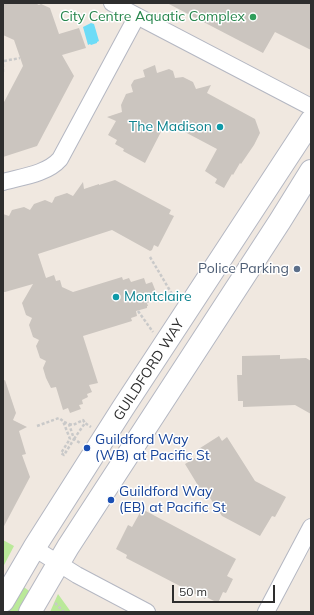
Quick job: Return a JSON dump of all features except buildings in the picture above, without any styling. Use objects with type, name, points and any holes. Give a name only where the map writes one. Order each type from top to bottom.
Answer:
[{"type":"main road","name":"GUILDFORD WAY","points":[[3,601],[34,548],[123,408],[311,121]]},
{"type":"main road","name":"GUILDFORD WAY","points":[[30,612],[58,564],[311,171]]},
{"type":"street","points":[[112,3],[311,107]]},
{"type":"street","points":[[3,182],[44,170],[54,165],[60,159],[137,16]]},
{"type":"street","points":[[266,612],[311,527]]},
{"type":"street","points":[[34,548],[58,564],[147,612]]},
{"type":"path","points":[[3,72],[3,61],[20,58]]},
{"type":"path","points":[[150,257],[177,303]]},
{"type":"path","points":[[138,311],[156,335]]},
{"type":"path","points":[[37,426],[59,418],[73,425],[84,420],[85,423],[91,426]]},
{"type":"path","points":[[63,421],[70,439],[61,453],[64,455],[85,423]]},
{"type":"path","points":[[69,424],[74,439],[80,444]]},
{"type":"path","points":[[52,600],[64,612]]},
{"type":"green space","points":[[3,540],[14,546],[3,567]]},
{"type":"green space","points":[[21,585],[32,593],[21,612],[3,612]]},
{"type":"green space","points":[[58,594],[71,612],[50,612]]},
{"type":"water","points":[[91,23],[94,24],[99,41],[88,45],[83,27]]},
{"type":"place","name":"City Centre Aquatic Complex","points":[[253,17]]},
{"type":"place","name":"The Madison","points":[[220,127]]},
{"type":"place","name":"Police Parking","points":[[297,269]]},
{"type":"place","name":"Montclaire","points":[[116,297]]},
{"type":"place","name":"Guildford Way (WB) at Pacific St","points":[[87,448]]},
{"type":"place","name":"Guildford Way (EB) at Pacific St","points":[[111,500]]}]
